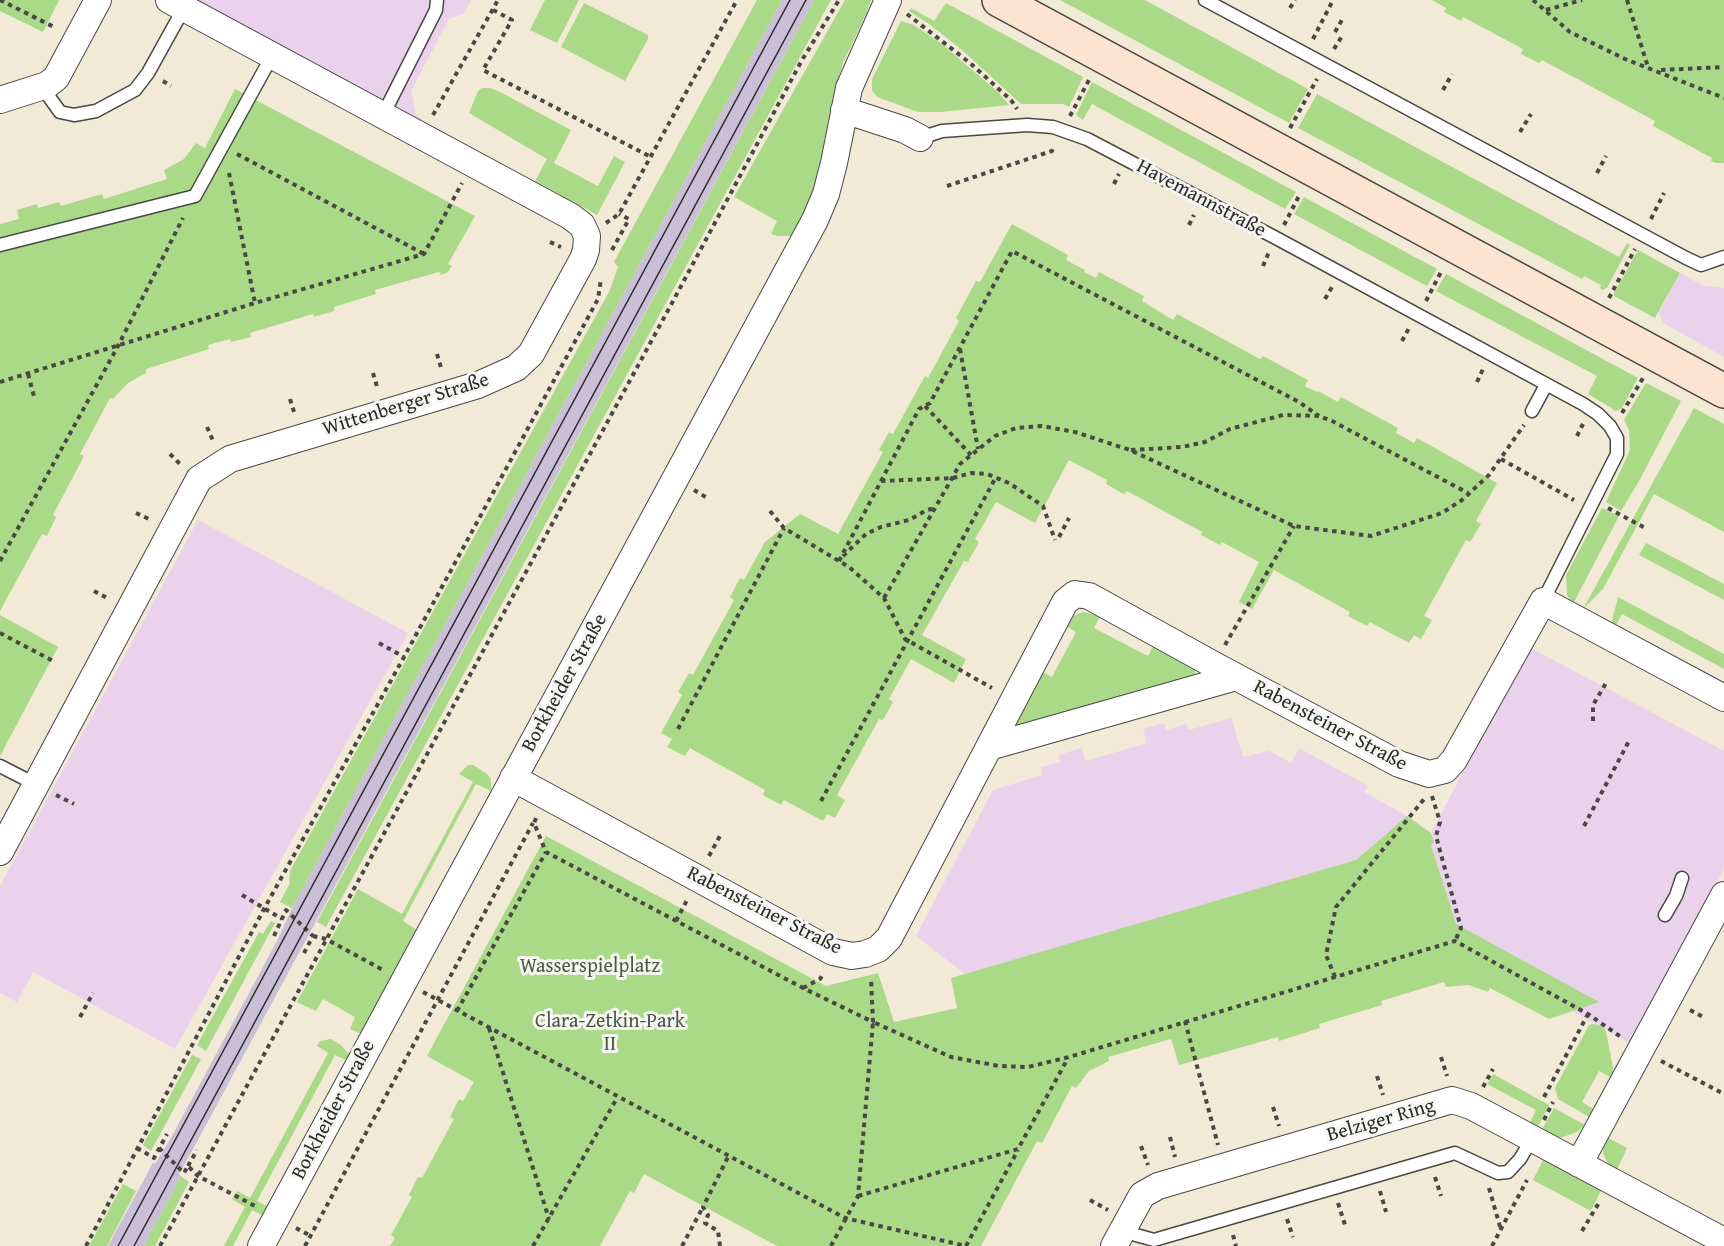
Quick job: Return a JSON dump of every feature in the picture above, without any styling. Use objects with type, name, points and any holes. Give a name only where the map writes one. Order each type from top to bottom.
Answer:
[{"type":"main road","points":[[999,0],[1724,391]]},
{"type":"street","points":[[0,100],[42,87],[56,78],[98,0]]},
{"type":"street","points":[[176,4],[570,216],[582,225],[587,236]]},
{"type":"street","points":[[844,110],[849,88],[892,4]]},
{"type":"street","name":"Havemannstraße","points":[[844,110],[905,130],[920,138]]},
{"type":"street","name":"Borkheider Straße","points":[[261,1246],[815,220],[826,194],[844,110]]},
{"type":"street","name":"Wittenberger Straße","points":[[0,852],[178,533],[199,479],[230,459],[478,385],[516,368],[531,354],[583,259],[587,236]]},
{"type":"street","name":"Rabensteiner Straße","points":[[513,778],[833,952],[852,956],[865,954],[878,949],[889,938],[1065,602],[1075,594],[1089,596],[1400,764],[1434,773],[1448,767],[1463,745],[1543,601]]},
{"type":"street","points":[[1543,601],[1724,698]]},
{"type":"street","name":"Rabensteiner Straße","points":[[989,747],[1236,677]]},
{"type":"street","points":[[1579,1164],[1724,895]]},
{"type":"street","name":"Belziger Ring","points":[[1118,1237],[1142,1195],[1158,1186],[1452,1100],[1472,1106],[1724,1240]]},
{"type":"lane","points":[[383,115],[436,10],[437,0]]},
{"type":"lane","points":[[1205,0],[1686,258],[1701,265],[1724,257]]},
{"type":"lane","points":[[42,87],[60,112],[74,115],[96,111],[135,90],[148,73],[176,4]]},
{"type":"lane","points":[[0,245],[195,196],[272,56]]},
{"type":"lane","name":"Havemannstraße","points":[[920,138],[942,131],[1027,125],[1053,127],[1087,139],[1276,238],[1598,414],[1610,426],[1617,438],[1617,454]]},
{"type":"lane","points":[[1532,411],[1546,385]]},
{"type":"lane","name":"Rabensteiner Straße","points":[[1543,601],[1617,454]]},
{"type":"lane","points":[[0,766],[37,785]]},
{"type":"lane","points":[[1665,915],[1676,896],[1682,878]]},
{"type":"lane","points":[[1118,1237],[1136,1235],[1155,1240],[1455,1153],[1498,1173],[1508,1172],[1520,1159],[1532,1139]]},
{"type":"path","points":[[0,0],[78,40]]},
{"type":"path","points":[[421,136],[498,0]]},
{"type":"path","points":[[587,236],[619,214],[737,0]]},
{"type":"path","points":[[160,1246],[656,335],[802,60],[839,0]]},
{"type":"path","points":[[1290,8],[1295,0]]},
{"type":"path","points":[[1305,52],[1333,0]]},
{"type":"path","points":[[1533,0],[1570,32],[1624,58],[1724,98]]},
{"type":"path","points":[[1545,10],[1582,0]]},
{"type":"path","points":[[1627,0],[1648,67]]},
{"type":"path","points":[[892,4],[970,63],[1011,100],[1027,125]]},
{"type":"path","points":[[493,10],[512,20],[483,70],[651,157]]},
{"type":"path","points":[[1335,32],[1343,18]]},
{"type":"path","points":[[1657,71],[1724,67]]},
{"type":"path","points":[[1443,90],[1452,74]]},
{"type":"path","points":[[1078,102],[1089,80]]},
{"type":"path","points":[[1294,120],[1311,89]]},
{"type":"path","points":[[1520,132],[1531,114]]},
{"type":"path","points":[[224,146],[424,254]]},
{"type":"path","points":[[224,146],[255,303]]},
{"type":"path","points":[[947,186],[1052,151]]},
{"type":"path","points":[[1597,174],[1606,156]]},
{"type":"path","points":[[0,382],[255,303],[424,254],[472,164]]},
{"type":"path","points":[[1288,217],[1300,194]]},
{"type":"path","points":[[0,561],[118,346],[195,196]]},
{"type":"path","points":[[606,260],[629,219],[619,214]]},
{"type":"path","points":[[839,561],[919,409],[930,403],[1012,252],[1468,493]]},
{"type":"path","points":[[86,1246],[264,909],[405,657],[598,298],[601,270]]},
{"type":"path","points":[[1431,290],[1440,273]]},
{"type":"path","points":[[960,349],[978,449]]},
{"type":"path","points":[[28,374],[35,400]]},
{"type":"path","points":[[1622,415],[1645,375]]},
{"type":"path","points":[[925,406],[971,455]]},
{"type":"path","points":[[884,598],[960,464],[995,436],[1016,428],[1042,426],[1075,432],[1130,450],[1294,526],[1371,536],[1442,513],[1462,500],[1489,475],[1532,411]]},
{"type":"path","points":[[1130,450],[1182,447],[1205,442],[1230,429],[1283,416],[1319,416]]},
{"type":"path","points":[[1501,459],[1647,529]]},
{"type":"path","points":[[881,481],[953,478],[971,472],[987,474],[1009,483],[1042,506],[1057,538],[1068,518]]},
{"type":"path","points":[[821,801],[996,477]]},
{"type":"path","points":[[839,561],[866,534],[890,524],[909,520],[927,510],[936,508]]},
{"type":"path","points":[[770,511],[784,528],[849,567],[884,598],[905,639],[1013,701]]},
{"type":"path","points":[[1214,665],[1294,526]]},
{"type":"path","points":[[678,729],[784,528]]},
{"type":"path","points":[[0,633],[56,662]]},
{"type":"path","points":[[379,643],[405,657]]},
{"type":"path","points":[[1593,721],[1593,705],[1606,683]]},
{"type":"path","points":[[1584,826],[1629,741]]},
{"type":"path","points":[[1335,977],[1326,955],[1336,907],[1431,790]]},
{"type":"path","points":[[305,1246],[547,797]]},
{"type":"path","points":[[1434,801],[1440,822],[1436,836],[1461,928],[1455,941]]},
{"type":"path","points":[[534,823],[546,852],[803,988],[951,1057],[989,1065],[1028,1067],[1455,941],[1588,1014],[1640,1050],[1724,1094]]},
{"type":"path","points":[[457,1011],[546,852]]},
{"type":"path","points":[[242,895],[282,919]]},
{"type":"path","points":[[274,936],[286,910],[313,936],[326,939],[728,1158],[845,1218],[966,1246],[1068,1057]]},
{"type":"path","points":[[304,953],[313,936]]},
{"type":"path","points":[[831,1246],[858,1196],[873,1022],[871,969],[865,954]]},
{"type":"path","points":[[80,1017],[93,993]]},
{"type":"path","points":[[1544,1097],[1588,1014]]},
{"type":"path","points":[[1185,1021],[1224,1168]]},
{"type":"path","points":[[489,1028],[549,1219]]},
{"type":"path","points":[[533,1246],[617,1098]]},
{"type":"path","points":[[137,1148],[154,1158],[167,1134]]},
{"type":"path","points":[[159,1148],[184,1173],[196,1150]]},
{"type":"path","points":[[858,1196],[1018,1149]]},
{"type":"path","points":[[682,1246],[728,1158]]},
{"type":"path","points":[[188,1166],[198,1176]]},
{"type":"path","points":[[1434,1171],[1441,1197]]},
{"type":"path","points":[[1492,1246],[1529,1174]]},
{"type":"path","points":[[1582,1232],[1612,1181]]},
{"type":"path","points":[[1487,1182],[1501,1230]]},
{"type":"path","points":[[1379,1187],[1386,1212]]},
{"type":"path","points":[[1337,1200],[1345,1225]]},
{"type":"path","points":[[703,1207],[708,1215],[705,1223],[718,1232],[720,1246]]},
{"type":"path","points":[[1286,1215],[1293,1237]]},
{"type":"path","points":[[1231,1232],[1236,1246]]},
{"type":"shaded area","points":[[194,0],[471,0],[463,14],[449,19],[411,91],[416,114],[424,122]]},
{"type":"shaded area","points":[[782,0],[814,0],[179,1174],[181,1176],[144,1246],[108,1246],[153,1163],[155,1164],[172,1136],[278,939],[292,908]]},
{"type":"shaded area","points":[[1680,273],[1702,285],[1724,288],[1724,357],[1663,323],[1659,313]]},
{"type":"shaded area","points":[[198,520],[408,633],[175,1049],[33,972],[17,1002],[0,993],[0,886]]},
{"type":"shaded area","points":[[1529,647],[1724,751],[1724,869],[1630,1043],[1471,955],[1466,956],[1431,845],[1434,842],[1431,833]]},
{"type":"shaded area","points":[[1231,718],[1243,757],[1269,751],[1291,763],[1299,748],[1368,786],[1364,792],[1407,816],[1356,860],[966,975],[916,936],[993,790],[1042,775],[1041,767],[1060,762],[1059,755],[1081,748],[1086,761],[1147,743],[1143,729],[1164,723],[1166,730],[1186,724],[1189,730]]},
{"type":"green space","points":[[0,0],[59,0],[43,32],[0,11]]},
{"type":"green space","points":[[545,0],[579,0],[557,43],[530,30]]},
{"type":"green space","points":[[757,0],[782,0],[292,908],[280,902],[289,885],[290,871],[610,290],[618,267],[614,262]]},
{"type":"green space","points":[[814,0],[831,0],[326,927],[317,922]]},
{"type":"green space","points":[[845,0],[871,0],[843,63],[834,92],[814,192],[793,236],[771,234],[777,221],[734,197]]},
{"type":"green space","points":[[1060,0],[1145,0],[1308,89],[1289,123]]},
{"type":"green space","points":[[1432,0],[1724,0],[1724,163],[1711,161],[1712,158],[1653,126],[1655,121],[1542,60],[1539,63],[1521,54],[1523,49],[1463,17],[1461,21],[1444,12],[1446,8]]},
{"type":"green space","points":[[584,3],[648,35],[625,81],[561,47]]},
{"type":"green space","points":[[946,3],[1083,77],[1069,107],[1063,104],[1021,104],[962,50],[909,11],[911,8],[934,21]]},
{"type":"green space","points":[[901,21],[914,25],[942,44],[998,92],[1009,105],[918,112],[877,97],[872,90],[872,79]]},
{"type":"green space","points":[[1092,82],[1296,192],[1285,209],[1092,104],[1083,120],[1076,115]]},
{"type":"green space","points":[[482,88],[500,92],[571,130],[554,163],[598,186],[614,156],[625,162],[597,215],[535,181],[547,159],[469,113],[478,91]]},
{"type":"green space","points":[[235,89],[475,216],[448,264],[452,266],[448,272],[441,275],[439,272],[375,290],[376,294],[334,307],[334,311],[314,317],[313,314],[250,333],[251,337],[231,342],[230,339],[208,345],[209,349],[146,369],[146,373],[128,383],[113,399],[110,398],[80,454],[84,456],[53,515],[56,517],[47,536],[42,534],[0,611],[0,224],[19,219],[17,210],[37,204],[38,208],[59,202],[61,206],[102,194],[104,199],[167,179],[164,170],[184,159],[196,143],[205,148]]},
{"type":"green space","points":[[1317,94],[1619,257],[1627,243],[1630,245],[1607,288],[1602,290],[1601,285],[1584,276],[1582,279],[1298,128]]},
{"type":"green space","points":[[1304,197],[1437,269],[1427,286],[1294,214]]},
{"type":"green space","points":[[1012,224],[1068,255],[1066,260],[1085,270],[1084,272],[1096,278],[1099,272],[1144,296],[1142,301],[1173,320],[1177,314],[1260,359],[1263,356],[1308,380],[1305,386],[1338,402],[1341,397],[1398,428],[1396,433],[1414,443],[1417,438],[1497,483],[1476,521],[1481,524],[1470,542],[1466,540],[1424,616],[1432,620],[1421,639],[1414,635],[1409,643],[1370,622],[1367,626],[1348,616],[1350,612],[1274,570],[1252,609],[1239,602],[1259,562],[1222,542],[1220,545],[1201,535],[1202,532],[1127,491],[1124,494],[1106,484],[1107,480],[1069,460],[1035,523],[996,502],[975,539],[979,542],[968,562],[964,561],[922,635],[966,659],[954,683],[911,659],[889,699],[893,702],[883,720],[879,719],[837,795],[845,800],[835,818],[827,814],[823,821],[784,800],[781,805],[763,795],[765,790],[690,748],[685,756],[667,747],[672,739],[661,733],[682,695],[678,692],[689,673],[693,675],[734,600],[730,597],[740,578],[744,580],[765,542],[800,514],[838,534],[883,452],[879,450],[889,432],[893,434],[925,376],[928,378],[959,321],[956,318],[976,281],[980,282]]},
{"type":"green space","points":[[1638,250],[1680,273],[1655,318],[1614,296]]},
{"type":"green space","points":[[1446,274],[1638,378],[1622,408],[1616,411],[1588,394],[1597,376],[1436,291]]},
{"type":"green space","points":[[1646,383],[1681,401],[1621,511],[1606,502],[1630,450],[1629,430],[1624,420]]},
{"type":"green space","points":[[1694,408],[1724,424],[1724,532],[1654,494],[1603,589],[1583,609]]},
{"type":"green space","points":[[1602,508],[1619,516],[1573,604],[1567,595],[1566,575]]},
{"type":"green space","points":[[1646,543],[1724,584],[1724,600],[1639,555]]},
{"type":"green space","points":[[1618,597],[1724,654],[1724,669],[1622,614],[1615,627],[1611,625]]},
{"type":"green space","points":[[1083,612],[1100,616],[1094,628],[1148,656],[1154,644],[1195,665],[1195,678],[1014,732],[1009,727],[1039,670],[1052,677],[1076,632],[1063,624],[1071,617]]},
{"type":"green space","points":[[0,615],[58,647],[0,756]]},
{"type":"green space","points":[[468,765],[473,765],[487,774],[491,779],[491,791],[476,784],[403,921],[417,930],[362,1034],[350,1029],[355,1017],[323,999],[316,1011],[297,1002],[358,889],[402,914],[473,782],[459,774]]},
{"type":"green space","name":"Clara-Zetkin-Park II","points":[[1407,816],[1431,833],[1434,842],[1431,845],[1456,924],[1599,1002],[1549,1019],[1490,988],[1488,992],[1469,985],[1446,987],[1444,982],[1381,1001],[1382,1005],[1319,1024],[1320,1028],[1279,1041],[1278,1037],[1179,1065],[1171,1039],[1108,1057],[1109,1061],[1089,1071],[1076,1088],[1072,1086],[1042,1143],[1037,1141],[981,1246],[777,1246],[644,1174],[634,1193],[630,1191],[600,1246],[390,1246],[395,1238],[391,1235],[412,1197],[409,1195],[418,1177],[422,1178],[454,1119],[450,1117],[459,1099],[463,1101],[474,1082],[427,1056],[546,836],[826,986],[878,973],[894,1022],[957,1008],[951,978],[1356,860]]},
{"type":"green space","points":[[271,921],[275,923],[206,1051],[197,1045],[259,932],[263,934]]},
{"type":"green space","points":[[1589,1025],[1602,1026],[1606,1031],[1614,1074],[1612,1078],[1599,1071],[1582,1102],[1595,1110],[1591,1118],[1558,1099],[1555,1088]]},
{"type":"green space","points":[[331,1039],[341,1045],[350,1055],[348,1061],[335,1055],[257,1201],[270,1208],[265,1217],[252,1210],[233,1246],[224,1246],[245,1207],[232,1199],[237,1191],[250,1198],[328,1053],[317,1046],[320,1041]]},
{"type":"green space","points":[[192,1055],[201,1059],[151,1151],[143,1145]]},
{"type":"green space","points":[[1493,1074],[1549,1105],[1537,1129],[1529,1125],[1536,1110],[1487,1084]]},
{"type":"green space","points":[[1554,1108],[1585,1125],[1577,1132],[1560,1138],[1541,1131]]},
{"type":"green space","points":[[1606,1137],[1627,1148],[1616,1172],[1603,1153]]},
{"type":"green space","points":[[1544,1158],[1602,1188],[1592,1209],[1589,1210],[1533,1180]]},
{"type":"green space","points":[[181,1176],[189,1182],[155,1246],[144,1246]]},
{"type":"green space","points":[[123,1184],[136,1191],[107,1246],[89,1246]]},
{"type":"tram line","points":[[118,1246],[790,0]]},
{"type":"tram line","points":[[134,1246],[806,0]]},
{"type":"park label","name":"Wasserspielplatz","points":[[590,967]]}]
